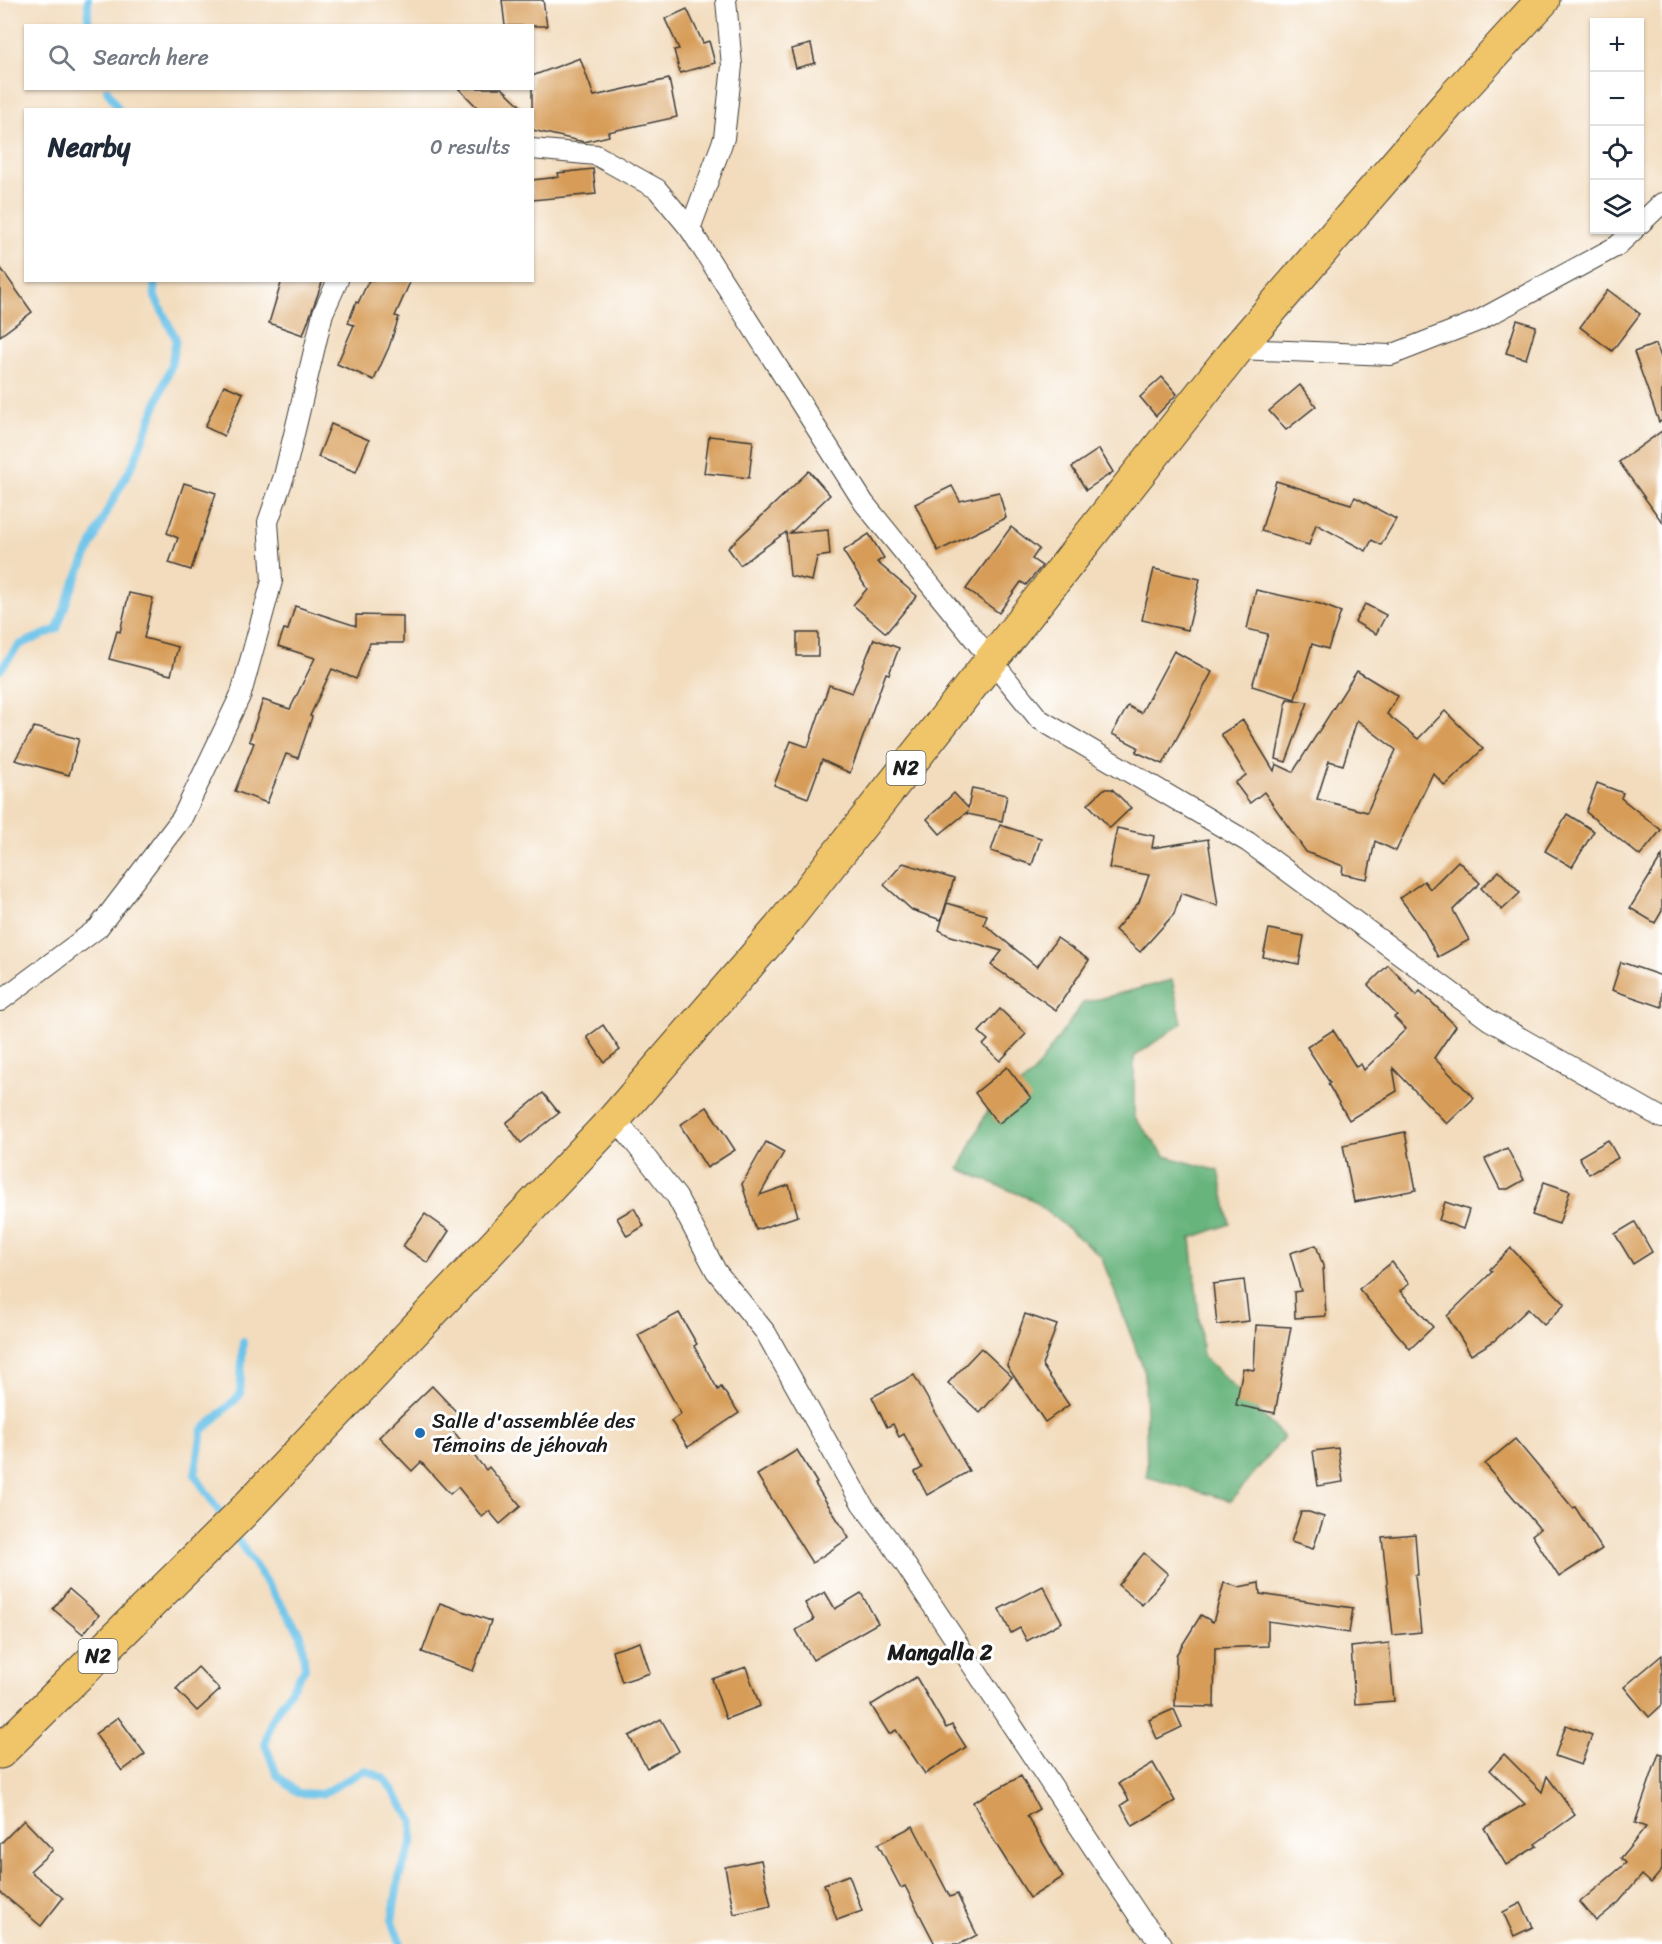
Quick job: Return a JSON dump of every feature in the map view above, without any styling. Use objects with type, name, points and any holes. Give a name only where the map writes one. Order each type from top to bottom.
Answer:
[{"type":"highway","name":"N2","points":[[0,1752],[243,1512],[615,1118],[779,929],[1237,349],[1454,97],[1543,0]]},
{"type":"street","points":[[690,229],[724,138],[732,66],[726,0]]},
{"type":"street","points":[[534,149],[596,155],[657,189],[690,229],[864,503],[1039,719],[1248,842],[1489,1020],[1662,1118]]},
{"type":"street","points":[[1644,220],[1662,203]]},
{"type":"street","points":[[1237,349],[1391,355],[1478,321],[1617,246],[1630,234]]},
{"type":"street","points":[[0,1001],[98,928],[182,818],[192,800],[241,694],[272,581],[268,522],[284,476],[323,314],[337,282]]},
{"type":"street","points":[[615,1118],[677,1197],[716,1271],[766,1333],[862,1504],[1140,1918],[1162,1944]]},
{"type":"green space","points":[[1172,980],[1182,1023],[1134,1057],[1134,1117],[1165,1156],[1219,1171],[1230,1224],[1191,1238],[1203,1356],[1284,1437],[1231,1501],[1147,1477],[1145,1373],[1101,1256],[1033,1200],[959,1169],[988,1110],[1032,1075],[1083,1003]]},
{"type":"building","points":[[502,0],[543,0],[547,26],[505,24]]},
{"type":"building","points":[[687,9],[703,43],[709,41],[715,63],[680,73],[674,50],[679,49],[665,19]]},
{"type":"building","points":[[811,44],[815,63],[796,68],[791,49]]},
{"type":"building","points":[[580,58],[594,96],[669,79],[677,117],[608,132],[609,136],[584,142],[534,130],[532,90],[534,90],[534,75]]},
{"type":"building","points":[[460,90],[504,90],[523,108],[478,108]]},
{"type":"building","points":[[593,169],[596,194],[534,200],[534,180],[559,177],[558,173]]},
{"type":"building","points":[[0,267],[32,312],[0,336]]},
{"type":"building","points":[[281,282],[322,282],[303,335],[269,323]]},
{"type":"building","points":[[368,282],[410,282],[395,316],[399,317],[389,347],[374,380],[337,364],[354,325],[348,323],[356,302],[358,303]]},
{"type":"building","points":[[1608,290],[1640,314],[1612,351],[1580,327]]},
{"type":"building","points":[[1517,320],[1536,326],[1526,359],[1506,353]]},
{"type":"building","points":[[1656,344],[1662,360],[1662,421],[1659,422],[1634,352]]},
{"type":"building","points":[[1162,377],[1177,394],[1156,416],[1140,397]]},
{"type":"building","points":[[224,385],[243,393],[224,436],[205,427]]},
{"type":"building","points":[[1300,385],[1316,406],[1286,430],[1269,411]]},
{"type":"building","points":[[331,424],[369,440],[356,472],[318,457]]},
{"type":"building","points":[[1662,431],[1662,522],[1619,462]]},
{"type":"building","points":[[709,436],[753,441],[749,478],[704,473]]},
{"type":"building","points":[[1099,449],[1113,472],[1086,490],[1072,467]]},
{"type":"building","points":[[809,471],[830,495],[790,533],[828,530],[830,555],[817,557],[812,581],[790,576],[786,532],[740,565],[728,548]]},
{"type":"building","points":[[1276,481],[1351,504],[1355,497],[1396,519],[1381,545],[1372,540],[1366,551],[1316,524],[1309,545],[1261,531]]},
{"type":"building","points":[[184,483],[216,493],[191,570],[169,563],[178,538],[167,533]]},
{"type":"building","points":[[952,486],[960,501],[999,492],[1006,518],[938,551],[915,504]]},
{"type":"building","points":[[1011,527],[1039,549],[1032,559],[1042,566],[1026,585],[1021,582],[999,613],[966,589]]},
{"type":"building","points":[[869,534],[884,558],[877,562],[917,596],[886,633],[853,605],[867,589],[843,551]]},
{"type":"building","points":[[1154,569],[1200,579],[1188,630],[1142,620]]},
{"type":"building","points":[[1256,590],[1320,604],[1341,612],[1328,649],[1312,644],[1295,699],[1252,686],[1268,634],[1247,629]]},
{"type":"building","points":[[129,593],[153,598],[144,638],[178,647],[171,675],[109,659],[117,631],[120,632]]},
{"type":"building","points":[[1365,604],[1386,615],[1376,634],[1355,622]]},
{"type":"building","points":[[295,606],[356,626],[356,615],[403,616],[403,643],[370,643],[356,679],[332,669],[310,716],[312,717],[298,758],[286,754],[267,803],[235,791],[254,743],[249,741],[263,700],[290,709],[315,658],[278,646],[284,629],[288,630]]},
{"type":"building","points":[[797,633],[818,633],[818,656],[797,656]]},
{"type":"building","points":[[874,639],[899,648],[889,674],[886,673],[850,773],[822,760],[808,798],[774,785],[791,741],[808,747],[829,685],[852,693]]},
{"type":"building","points":[[1174,651],[1212,672],[1163,764],[1136,752],[1138,747],[1112,734],[1128,706],[1141,713]]},
{"type":"building","points":[[1357,671],[1398,696],[1387,714],[1418,739],[1445,711],[1483,749],[1445,786],[1433,773],[1396,851],[1375,841],[1367,879],[1342,874],[1343,866],[1306,852],[1264,792],[1250,803],[1235,783],[1246,775],[1221,734],[1243,720],[1274,771],[1276,764],[1293,772]],"holes":[[[1357,720],[1396,750],[1367,812],[1317,799],[1329,761],[1343,765]]]},
{"type":"building","points":[[1287,699],[1308,702],[1286,762],[1276,759]]},
{"type":"building","points":[[34,727],[79,739],[69,775],[15,760]]},
{"type":"building","points":[[1597,783],[1623,793],[1621,798],[1661,830],[1640,856],[1586,812]]},
{"type":"building","points":[[972,788],[1007,795],[1002,821],[967,814],[967,812],[940,834],[927,819],[954,793],[968,808]]},
{"type":"building","points":[[1104,789],[1112,789],[1131,808],[1110,828],[1088,804]]},
{"type":"building","points":[[1567,814],[1594,831],[1572,867],[1545,851]]},
{"type":"building","points":[[1000,825],[1041,838],[1032,865],[991,851]]},
{"type":"building","points":[[1117,828],[1154,836],[1152,848],[1208,839],[1218,906],[1181,893],[1174,914],[1140,952],[1115,930],[1139,902],[1149,875],[1109,868]]},
{"type":"building","points":[[1662,856],[1662,911],[1655,923],[1630,908]]},
{"type":"building","points":[[1458,861],[1480,883],[1453,910],[1469,940],[1438,957],[1424,931],[1400,898],[1424,881],[1430,889]]},
{"type":"building","points":[[903,863],[954,879],[941,920],[912,910],[884,885]]},
{"type":"building","points":[[1499,871],[1520,893],[1502,910],[1481,888]]},
{"type":"building","points":[[947,903],[987,915],[984,924],[1037,967],[1057,938],[1089,960],[1056,1010],[991,965],[1002,951],[948,935],[939,930]]},
{"type":"building","points":[[1269,929],[1304,936],[1299,964],[1263,957]]},
{"type":"building","points":[[1621,962],[1662,976],[1662,1007],[1612,990]]},
{"type":"building","points":[[1388,965],[1417,995],[1420,991],[1456,1026],[1434,1058],[1474,1098],[1447,1124],[1393,1068],[1397,1091],[1349,1120],[1328,1084],[1330,1083],[1307,1047],[1333,1030],[1356,1067],[1361,1064],[1364,1070],[1406,1029],[1394,1017],[1397,1015],[1368,985]]},
{"type":"building","points":[[1000,1009],[1026,1034],[1000,1061],[983,1045],[988,1040],[979,1032]]},
{"type":"building","points":[[603,1025],[620,1050],[604,1062],[587,1037]]},
{"type":"building","points":[[1007,1067],[1031,1098],[998,1124],[975,1093]]},
{"type":"building","points":[[543,1093],[559,1113],[521,1143],[506,1123]]},
{"type":"building","points":[[707,1107],[735,1150],[707,1168],[680,1125]]},
{"type":"building","points":[[1405,1132],[1416,1190],[1354,1202],[1343,1145]]},
{"type":"building","points":[[1608,1140],[1618,1158],[1589,1174],[1579,1157]]},
{"type":"building","points":[[766,1142],[784,1152],[760,1195],[789,1185],[798,1216],[756,1230],[742,1184]]},
{"type":"building","points":[[1507,1148],[1524,1180],[1508,1189],[1500,1189],[1485,1159]]},
{"type":"building","points":[[1544,1182],[1570,1191],[1559,1224],[1532,1215]]},
{"type":"building","points":[[1445,1202],[1469,1210],[1463,1229],[1439,1220]]},
{"type":"building","points":[[634,1208],[644,1226],[627,1236],[617,1218]]},
{"type":"building","points":[[425,1214],[449,1231],[428,1263],[403,1246]]},
{"type":"building","points":[[1635,1222],[1652,1252],[1633,1264],[1615,1234]]},
{"type":"building","points":[[1316,1245],[1323,1266],[1326,1316],[1295,1318],[1294,1292],[1301,1291],[1290,1253]]},
{"type":"building","points":[[1511,1248],[1565,1304],[1544,1325],[1528,1309],[1494,1341],[1471,1355],[1447,1316],[1492,1272],[1490,1269]]},
{"type":"building","points":[[1392,1262],[1409,1284],[1400,1291],[1433,1327],[1410,1349],[1359,1289]]},
{"type":"building","points":[[1244,1280],[1249,1321],[1217,1325],[1213,1284]]},
{"type":"building","points":[[679,1313],[697,1344],[694,1346],[718,1390],[721,1387],[739,1413],[688,1447],[671,1421],[681,1414],[638,1335]]},
{"type":"building","points":[[1025,1314],[1057,1325],[1042,1365],[1069,1405],[1045,1422],[1007,1366]]},
{"type":"building","points":[[1256,1325],[1291,1327],[1275,1413],[1236,1405],[1243,1368],[1254,1370]]},
{"type":"building","points":[[981,1348],[1012,1377],[980,1413],[948,1383]]},
{"type":"building","points":[[914,1375],[969,1471],[927,1495],[915,1472],[922,1468],[904,1434],[899,1437],[893,1424],[887,1427],[872,1397]]},
{"type":"building","points":[[432,1386],[464,1420],[453,1431],[486,1470],[489,1467],[521,1506],[500,1524],[489,1511],[482,1517],[458,1487],[450,1494],[421,1462],[412,1471],[379,1437]]},
{"type":"building","points":[[1515,1439],[1573,1508],[1575,1507],[1602,1549],[1559,1577],[1532,1535],[1540,1529],[1485,1464]]},
{"type":"building","points":[[1338,1448],[1343,1482],[1318,1486],[1313,1451]]},
{"type":"building","points":[[797,1450],[817,1483],[815,1484],[849,1538],[812,1563],[757,1475]]},
{"type":"building","points":[[1301,1512],[1324,1517],[1313,1549],[1291,1542]]},
{"type":"building","points":[[1415,1534],[1418,1575],[1415,1575],[1421,1632],[1393,1635],[1382,1537]]},
{"type":"building","points":[[1144,1553],[1168,1574],[1142,1605],[1118,1585]]},
{"type":"building","points":[[1224,1583],[1239,1587],[1259,1583],[1260,1594],[1353,1608],[1349,1633],[1268,1621],[1268,1646],[1215,1648],[1214,1707],[1175,1706],[1176,1655],[1201,1615],[1213,1622]]},
{"type":"building","points":[[1043,1586],[1062,1622],[1027,1641],[1020,1628],[1011,1633],[999,1609]]},
{"type":"building","points":[[69,1589],[99,1615],[83,1634],[53,1609]]},
{"type":"building","points":[[825,1592],[835,1609],[861,1593],[878,1623],[813,1660],[796,1630],[814,1620],[805,1603]]},
{"type":"building","points":[[440,1603],[491,1621],[473,1671],[422,1652]]},
{"type":"building","points":[[640,1642],[650,1673],[622,1682],[612,1651]]},
{"type":"building","points":[[1389,1643],[1394,1701],[1355,1704],[1351,1647]]},
{"type":"building","points":[[1662,1655],[1662,1705],[1649,1717],[1624,1687]]},
{"type":"building","points":[[198,1667],[220,1690],[197,1711],[176,1689]]},
{"type":"building","points":[[746,1667],[760,1706],[726,1719],[712,1679]]},
{"type":"building","points":[[916,1677],[946,1728],[952,1725],[966,1747],[925,1774],[896,1730],[889,1734],[871,1705]]},
{"type":"building","points":[[1174,1709],[1182,1727],[1157,1739],[1149,1720]]},
{"type":"building","points":[[118,1717],[145,1754],[122,1771],[95,1734]]},
{"type":"building","points":[[661,1719],[679,1751],[647,1768],[629,1736]]},
{"type":"building","points":[[1566,1725],[1592,1735],[1581,1765],[1555,1756]]},
{"type":"building","points":[[1659,1753],[1662,1754],[1662,1870],[1651,1883],[1642,1875],[1619,1902],[1596,1921],[1580,1902],[1626,1863],[1621,1858],[1646,1827],[1635,1823]]},
{"type":"building","points":[[1504,1754],[1542,1792],[1547,1776],[1575,1815],[1535,1844],[1537,1846],[1506,1865],[1484,1828],[1525,1804],[1490,1770]]},
{"type":"building","points":[[1153,1763],[1175,1801],[1133,1826],[1121,1805],[1129,1800],[1119,1783]]},
{"type":"building","points":[[1021,1776],[1039,1809],[1027,1816],[1063,1877],[1030,1898],[991,1836],[973,1802]]},
{"type":"building","points":[[24,1820],[53,1850],[30,1871],[63,1898],[41,1926],[0,1892],[0,1844]]},
{"type":"building","points":[[913,1826],[950,1897],[957,1894],[977,1935],[960,1944],[935,1944],[905,1886],[901,1888],[878,1844]]},
{"type":"building","points":[[761,1860],[771,1906],[734,1914],[725,1867]]},
{"type":"building","points":[[849,1875],[862,1911],[837,1920],[824,1884]]},
{"type":"building","points":[[1521,1903],[1533,1927],[1514,1936],[1503,1912]]},
{"type":"waterway","points":[[88,0],[88,24]]},
{"type":"waterway","points":[[107,90],[118,108]]},
{"type":"waterway","points":[[0,670],[19,645],[57,629],[69,595],[106,513],[134,462],[171,366],[176,339],[155,297],[154,282]]},
{"type":"waterway","points":[[224,1519],[195,1475],[202,1431],[240,1395],[243,1342]]},
{"type":"waterway","points":[[232,1531],[301,1635],[305,1668],[271,1720],[265,1744],[277,1775],[298,1793],[322,1794],[365,1770],[385,1779],[413,1821],[412,1844],[399,1877],[392,1921],[401,1944]]},
{"type":"place","name":"Salle d'assemblée des Témoins de jéhovah","points":[[420,1433]]},
{"type":"district","name":"Mangalla 2","points":[[940,1652]]}]
